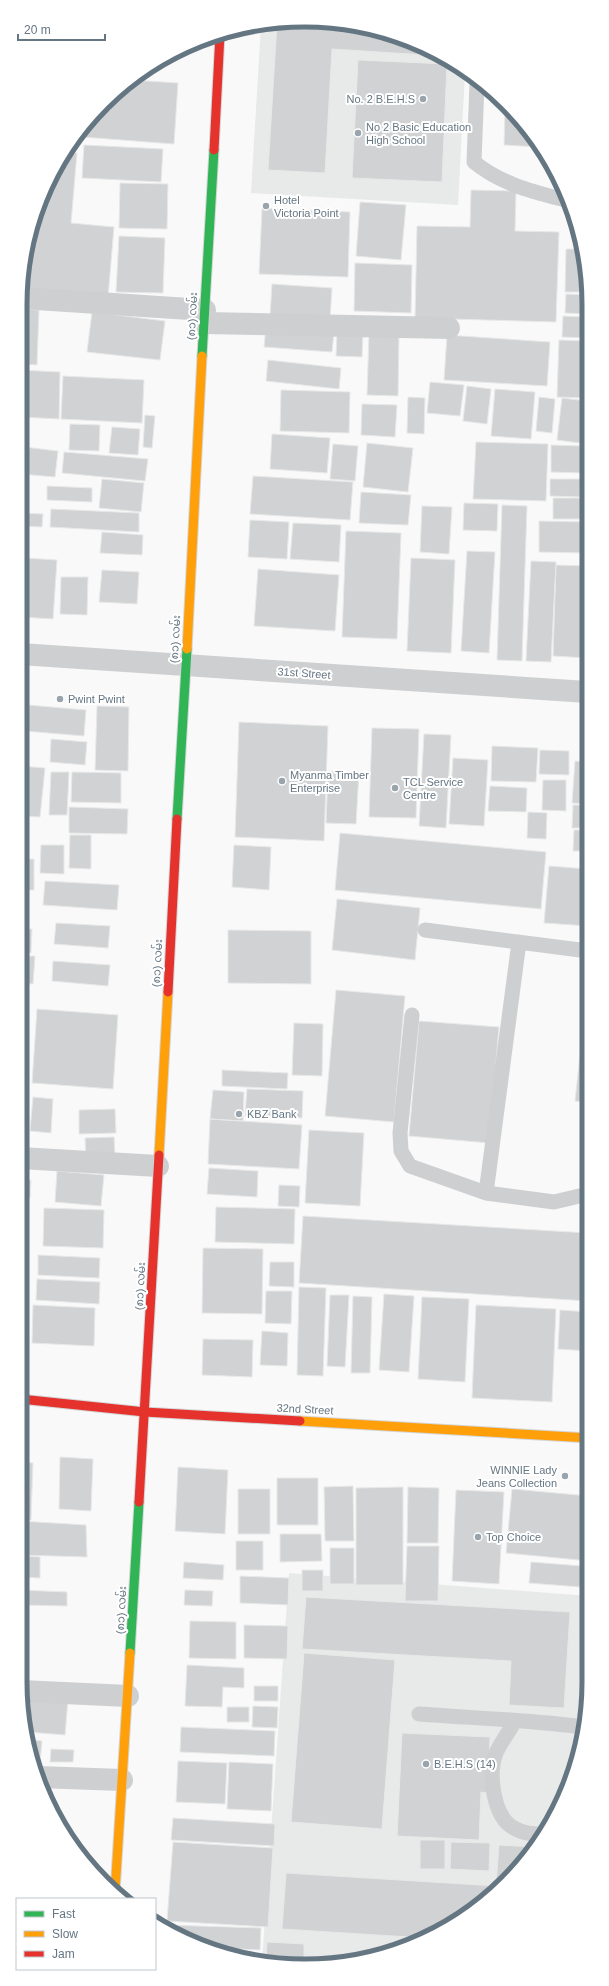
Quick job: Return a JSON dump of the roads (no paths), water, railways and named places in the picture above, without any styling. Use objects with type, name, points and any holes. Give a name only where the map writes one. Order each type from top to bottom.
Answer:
[{"type":"street","name":"(၈၁) လမ်း","points":[[116,1885],[145,1412],[220,40]]},
{"type":"street","points":[[27,299],[204,317],[449,328]]},
{"type":"street","name":"31st Street","points":[[27,654],[582,692]]},
{"type":"street","points":[[27,1158],[158,1166]]},
{"type":"street","name":"32nd Street","points":[[27,1400],[145,1412],[582,1438]]},
{"type":"street","points":[[28,1691],[128,1696]]},
{"type":"street","points":[[44,1777],[122,1780]]},
{"type":"lane","points":[[477,87],[474,162],[487,172],[519,188],[562,200]]},
{"type":"lane","points":[[425,930],[582,950]]},
{"type":"lane","points":[[486,1192],[519,942]]},
{"type":"lane","points":[[412,1015],[400,1133],[401,1151],[410,1166],[486,1192],[554,1202],[582,1195]]},
{"type":"lane","points":[[419,1714],[515,1722],[536,1720],[579,1726]]},
{"type":"lane","points":[[515,1722],[496,1754],[492,1784],[499,1812],[513,1828],[529,1834],[536,1834]]},
{"type":"place","name":"No. 2 B.E.H.S","points":[[423,99]]},
{"type":"place","name":"No 2 Basic Education High School","points":[[358,133]]},
{"type":"place","name":"Hotel Victoria Point","points":[[266,206]]},
{"type":"place","name":"Pwint Pwint","points":[[60,699]]},
{"type":"place","name":"Myanma Timber Enterprise","points":[[282,781]]},
{"type":"place","name":"TCL Service Centre","points":[[395,788]]},
{"type":"place","name":"KBZ Bank","points":[[239,1114]]},
{"type":"place","name":"WINNIE Lady Jeans Collection","points":[[565,1476]]},
{"type":"place","name":"Top Choice","points":[[478,1537]]},
{"type":"place","name":"B.E.H.S (14)","points":[[426,1764]]}]
